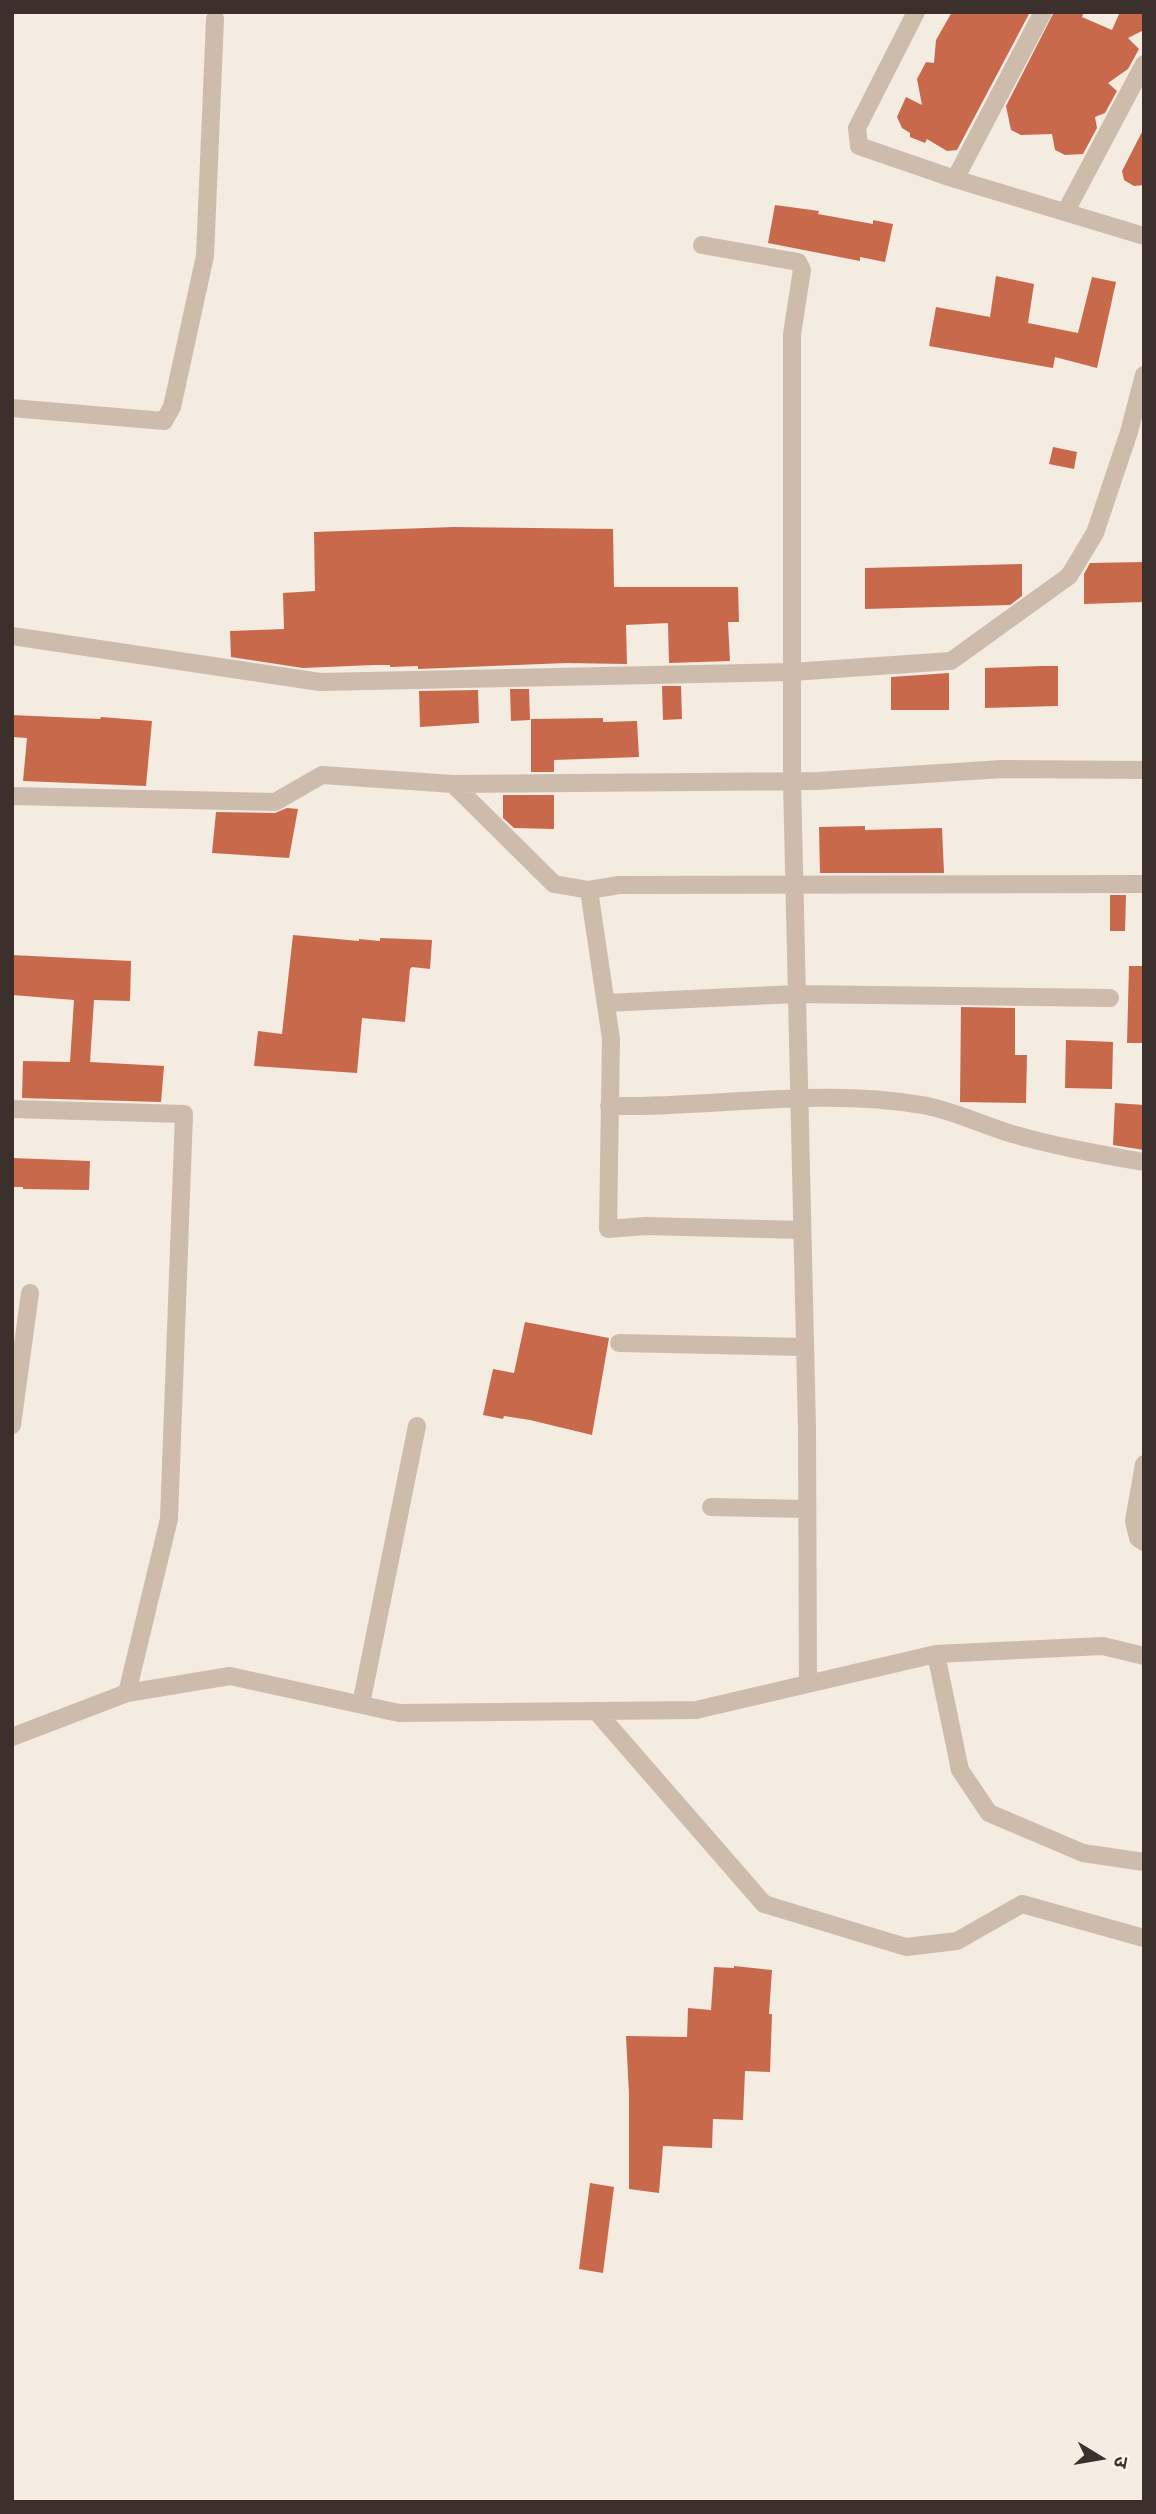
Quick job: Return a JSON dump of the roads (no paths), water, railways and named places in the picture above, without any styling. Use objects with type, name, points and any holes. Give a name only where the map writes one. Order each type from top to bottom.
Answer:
[{"type":"street","points":[[916,12],[858,128],[859,146],[955,179],[1144,236]]},
{"type":"street","points":[[955,179],[1043,12]]},
{"type":"street","points":[[12,408],[164,421],[172,407],[205,256],[215,19]]},
{"type":"street","points":[[1066,211],[1144,64]]},
{"type":"street","points":[[702,246],[798,262],[802,270],[792,334],[792,781],[805,1348],[807,1684]]},
{"type":"street","points":[[12,636],[320,682],[792,672],[951,661],[1069,576],[1095,533],[1129,432],[1144,375]]},
{"type":"street","points":[[12,796],[275,802],[322,775],[453,784],[792,781],[1002,769],[1144,770]]},
{"type":"street","points":[[453,784],[554,884],[589,890],[619,885],[1144,884]]},
{"type":"street","points":[[589,890],[611,1039],[608,1229],[645,1226],[802,1230]]},
{"type":"street","points":[[606,1003],[796,994],[1110,998]]},
{"type":"street","points":[[609,1106],[639,1107],[800,1098],[922,1105],[1030,1139],[1083,1152],[1144,1162]]},
{"type":"street","points":[[12,1109],[184,1114],[169,1519],[127,1693]]},
{"type":"street","points":[[12,1425],[30,1293]]},
{"type":"street","points":[[619,1343],[805,1348]]},
{"type":"street","points":[[361,1704],[417,1426]]},
{"type":"street","points":[[1144,1464],[1134,1521],[1138,1538],[1144,1542]]},
{"type":"street","points":[[711,1507],[807,1509]]},
{"type":"street","points":[[12,1737],[127,1693],[230,1676],[399,1713],[696,1710],[936,1654],[1103,1646],[1144,1656]]},
{"type":"street","points":[[936,1654],[960,1770],[989,1813],[1083,1853],[1144,1862]]},
{"type":"street","points":[[596,1711],[764,1904],[906,1947],[957,1941],[1022,1905],[1144,1938]]}]
